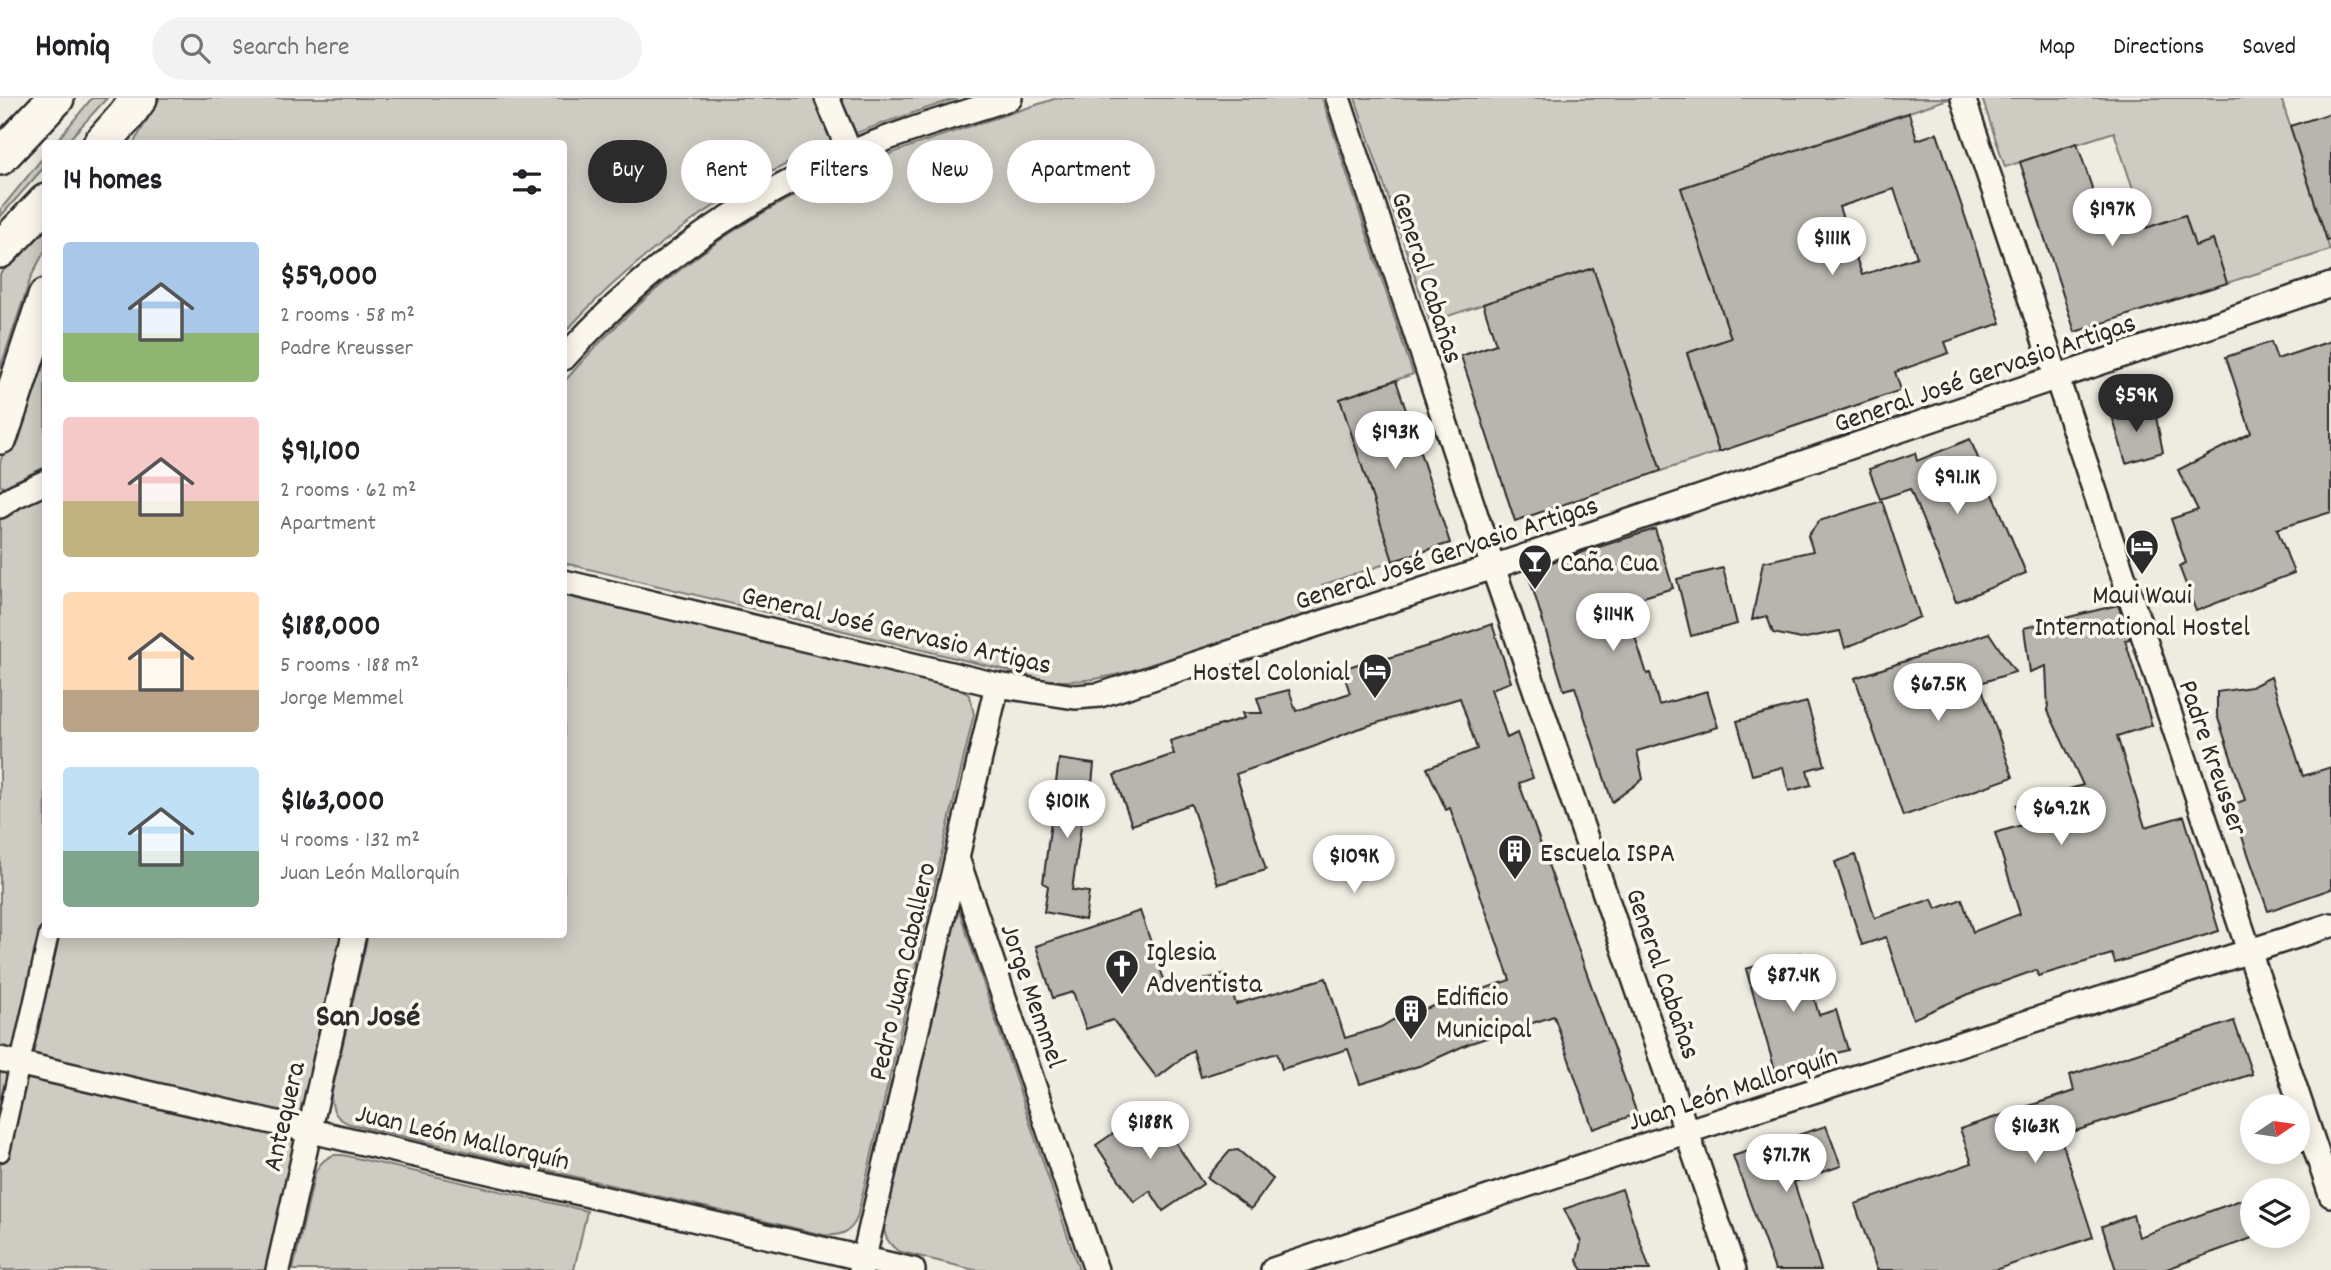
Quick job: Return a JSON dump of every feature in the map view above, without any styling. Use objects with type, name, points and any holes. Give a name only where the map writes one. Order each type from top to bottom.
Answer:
[{"type":"main road","points":[[0,157],[56,98]]},
{"type":"main road","points":[[105,140],[126,120]]},
{"type":"main road","points":[[0,250],[42,206]]},
{"type":"main road","points":[[0,436],[42,309]]},
{"type":"street","points":[[827,98],[845,140]]},
{"type":"street","points":[[888,140],[1010,98]]},
{"type":"street","name":"General Cabañas","points":[[1338,98],[1493,567],[1734,1270]]},
{"type":"street","name":"Padre Kreusser","points":[[1963,98],[2331,1195]]},
{"type":"street","points":[[567,355],[638,284],[707,230],[786,184]]},
{"type":"street","name":"General José Gervasio Artigas","points":[[567,583],[997,685],[1065,696],[1100,695],[1493,567],[2331,285]]},
{"type":"street","points":[[0,506],[42,484]]},
{"type":"street","name":"Pedro Juan Caballero","points":[[862,1264],[997,685]]},
{"type":"street","name":"Jorge Memmel","points":[[957,858],[1096,1270]]},
{"type":"street","name":"Juan León Mallorquín","points":[[1273,1270],[1688,1131],[2331,925]]},
{"type":"street","points":[[0,1152],[10,1061],[48,938]]},
{"type":"street","name":"Antequera","points":[[278,1270],[353,938]]},
{"type":"street","name":"Juan León Mallorquín","points":[[10,1061],[309,1130],[862,1264],[913,1270]]},
{"type":"shaded area","points":[[92,98],[107,98],[69,140],[57,140]]},
{"type":"shaded area","points":[[160,98],[958,98],[838,140],[786,140],[786,165],[772,172],[772,140],[681,140],[681,203],[719,203],[623,275],[567,330],[567,140],[135,140]]},
{"type":"shaded area","points":[[1057,98],[1322,98],[1413,374],[1340,399],[1394,561],[1322,585],[1329,607],[1127,672],[1077,681],[1046,680],[567,564],[567,379],[621,321],[684,266],[786,200],[786,203],[893,203],[893,153],[907,148],[907,203],[993,203],[993,140],[929,140]]},
{"type":"shaded area","points":[[1355,98],[1948,99],[1682,188],[1731,338],[1687,354],[1719,452],[1661,471],[1593,268],[1430,322]]},
{"type":"shaded area","points":[[1982,98],[2281,98],[2330,250],[2227,283],[2213,240],[2195,246],[2185,215],[2146,228],[2114,132],[2005,167]]},
{"type":"shaded area","points":[[42,159],[42,169],[0,217],[0,210]]},
{"type":"shaded area","points":[[42,229],[42,256],[31,277],[0,369],[0,274]]},
{"type":"shaded area","points":[[42,334],[42,468],[3,487],[0,486],[0,463]]},
{"type":"shaded area","points":[[42,484],[42,938],[353,938],[278,1270],[0,1270],[0,506]]},
{"type":"shaded area","points":[[567,597],[953,685],[969,695],[974,714],[857,1218],[852,1227],[835,1235],[824,1235],[350,1124],[338,1117],[331,1096],[367,938],[567,938]]},
{"type":"shaded area","points":[[957,904],[1079,1270],[974,1270],[898,1251],[886,1237],[884,1218]]},
{"type":"shaded area","points":[[334,1155],[587,1211],[574,1270],[293,1270],[315,1173],[323,1162]]},
{"type":"building","points":[[1909,113],[1917,140],[1937,133],[2001,323],[1945,342],[1949,353],[1895,372],[1901,390],[1719,452],[1687,353],[1731,338],[1681,188]],"holes":[[[1894,189],[1917,257],[1862,275],[1839,207]]]},
{"type":"building","points":[[2331,113],[2331,239],[2327,240],[2290,126]]},
{"type":"building","points":[[2077,143],[2106,230],[2143,219],[2146,228],[2185,215],[2195,246],[2213,240],[2227,283],[2075,332],[2020,162]]},
{"type":"building","points":[[1593,268],[1661,471],[1515,521],[1461,356],[1496,344],[1483,304]]},
{"type":"building","points":[[2331,341],[2331,512],[2277,529],[2294,573],[2196,611],[2179,566],[2186,563],[2171,519],[2198,510],[2178,470],[2251,433],[2226,357],[2271,342],[2277,359]]},
{"type":"building","points":[[1396,380],[1450,543],[1393,561],[1340,399]]},
{"type":"building","points":[[2107,399],[2139,418],[2156,417],[2163,452],[2126,463]]},
{"type":"building","points":[[1970,439],[2026,573],[1956,602],[1910,489],[1880,499],[1869,469],[1915,453],[1917,461]]},
{"type":"building","points":[[1882,501],[1920,617],[1845,648],[1840,631],[1801,639],[1773,633],[1767,616],[1752,620],[1763,562],[1813,551],[1808,536],[1819,521]]},
{"type":"building","points":[[1655,529],[1673,588],[1624,603],[1659,705],[1707,691],[1718,727],[1637,751],[1643,779],[1612,802],[1575,687],[1564,690],[1527,570]]},
{"type":"building","points":[[1723,568],[1737,624],[1691,636],[1677,579]]},
{"type":"building","points":[[2118,605],[2130,639],[2125,640],[2152,725],[2117,736],[2145,827],[2184,816],[2219,931],[2115,963],[2112,954],[2038,976],[2036,970],[1969,994],[1913,1019],[1886,937],[1862,945],[1835,862],[1855,855],[1875,918],[1932,899],[1936,909],[1962,899],[1973,932],[2020,914],[1995,833],[2022,825],[2016,805],[2083,785],[2048,711],[2046,666],[2030,672],[2024,628]]},
{"type":"building","points":[[1492,624],[1511,682],[1491,689],[1507,738],[1517,733],[1533,778],[1519,783],[1637,1114],[1593,1129],[1554,1016],[1468,1044],[1422,1065],[1360,1084],[1348,1049],[1282,1069],[1277,1053],[1201,1077],[1193,1050],[1157,1078],[1113,1020],[1086,1029],[1073,992],[1053,998],[1036,946],[1140,911],[1168,991],[1226,973],[1236,1004],[1326,978],[1345,1038],[1510,980],[1450,808],[1446,810],[1427,768],[1477,749],[1460,698],[1357,729],[1236,774],[1266,870],[1218,884],[1191,804],[1132,825],[1114,775],[1174,754],[1170,741],[1244,718],[1242,713],[1262,713],[1257,698],[1289,690],[1296,711],[1350,693],[1342,669],[1384,656],[1385,659]]},
{"type":"building","points":[[1989,633],[2015,672],[1980,683],[2013,777],[1903,816],[1855,678]]},
{"type":"building","points":[[2271,677],[2303,776],[2331,767],[2331,889],[2268,911],[2231,805],[2245,800],[2217,715],[2217,692],[2251,687]]},
{"type":"building","points":[[1807,702],[1825,765],[1807,770],[1811,785],[1789,791],[1783,767],[1752,775],[1737,721]]},
{"type":"building","points":[[1059,759],[1094,764],[1092,784],[1087,784],[1072,890],[1089,892],[1085,920],[1044,912],[1048,886],[1043,883]]},
{"type":"building","points":[[1801,953],[1819,1015],[1836,1010],[1848,1050],[1775,1070],[1746,969]]},
{"type":"building","points":[[2234,1021],[2252,1074],[2060,1136],[2093,1237],[1995,1270],[1877,1270],[1855,1204],[1972,1163],[1960,1129],[2074,1091],[2070,1075]]},
{"type":"building","points":[[1152,1107],[1203,1184],[1163,1211],[1150,1191],[1134,1202],[1096,1145]]},
{"type":"building","points":[[1826,1126],[1841,1166],[1794,1182],[1821,1270],[1775,1270],[1733,1156]]},
{"type":"building","points":[[1238,1150],[1273,1179],[1251,1209],[1207,1177],[1230,1151]]},
{"type":"building","points":[[1622,1189],[1650,1270],[1583,1270],[1577,1261],[1581,1242],[1564,1209]]},
{"type":"building","points":[[2240,1200],[2240,1242],[2164,1270],[2116,1270],[2102,1226],[2133,1215],[2139,1237]]},
{"type":"place","name":"Maui Waui International Hostel","points":[[2142,576]]},
{"type":"place","name":"Caña Cua","points":[[1535,591]]},
{"type":"place","name":"Hostel Colonial","points":[[1375,700]]},
{"type":"place","name":"Escuela ISPA","points":[[1515,881]]},
{"type":"place","name":"Iglesia Adventista","points":[[1122,996]]},
{"type":"place","name":"Edificio Municipal","points":[[1411,1041]]},
{"type":"district","name":"San José","points":[[368,1014]]}]
